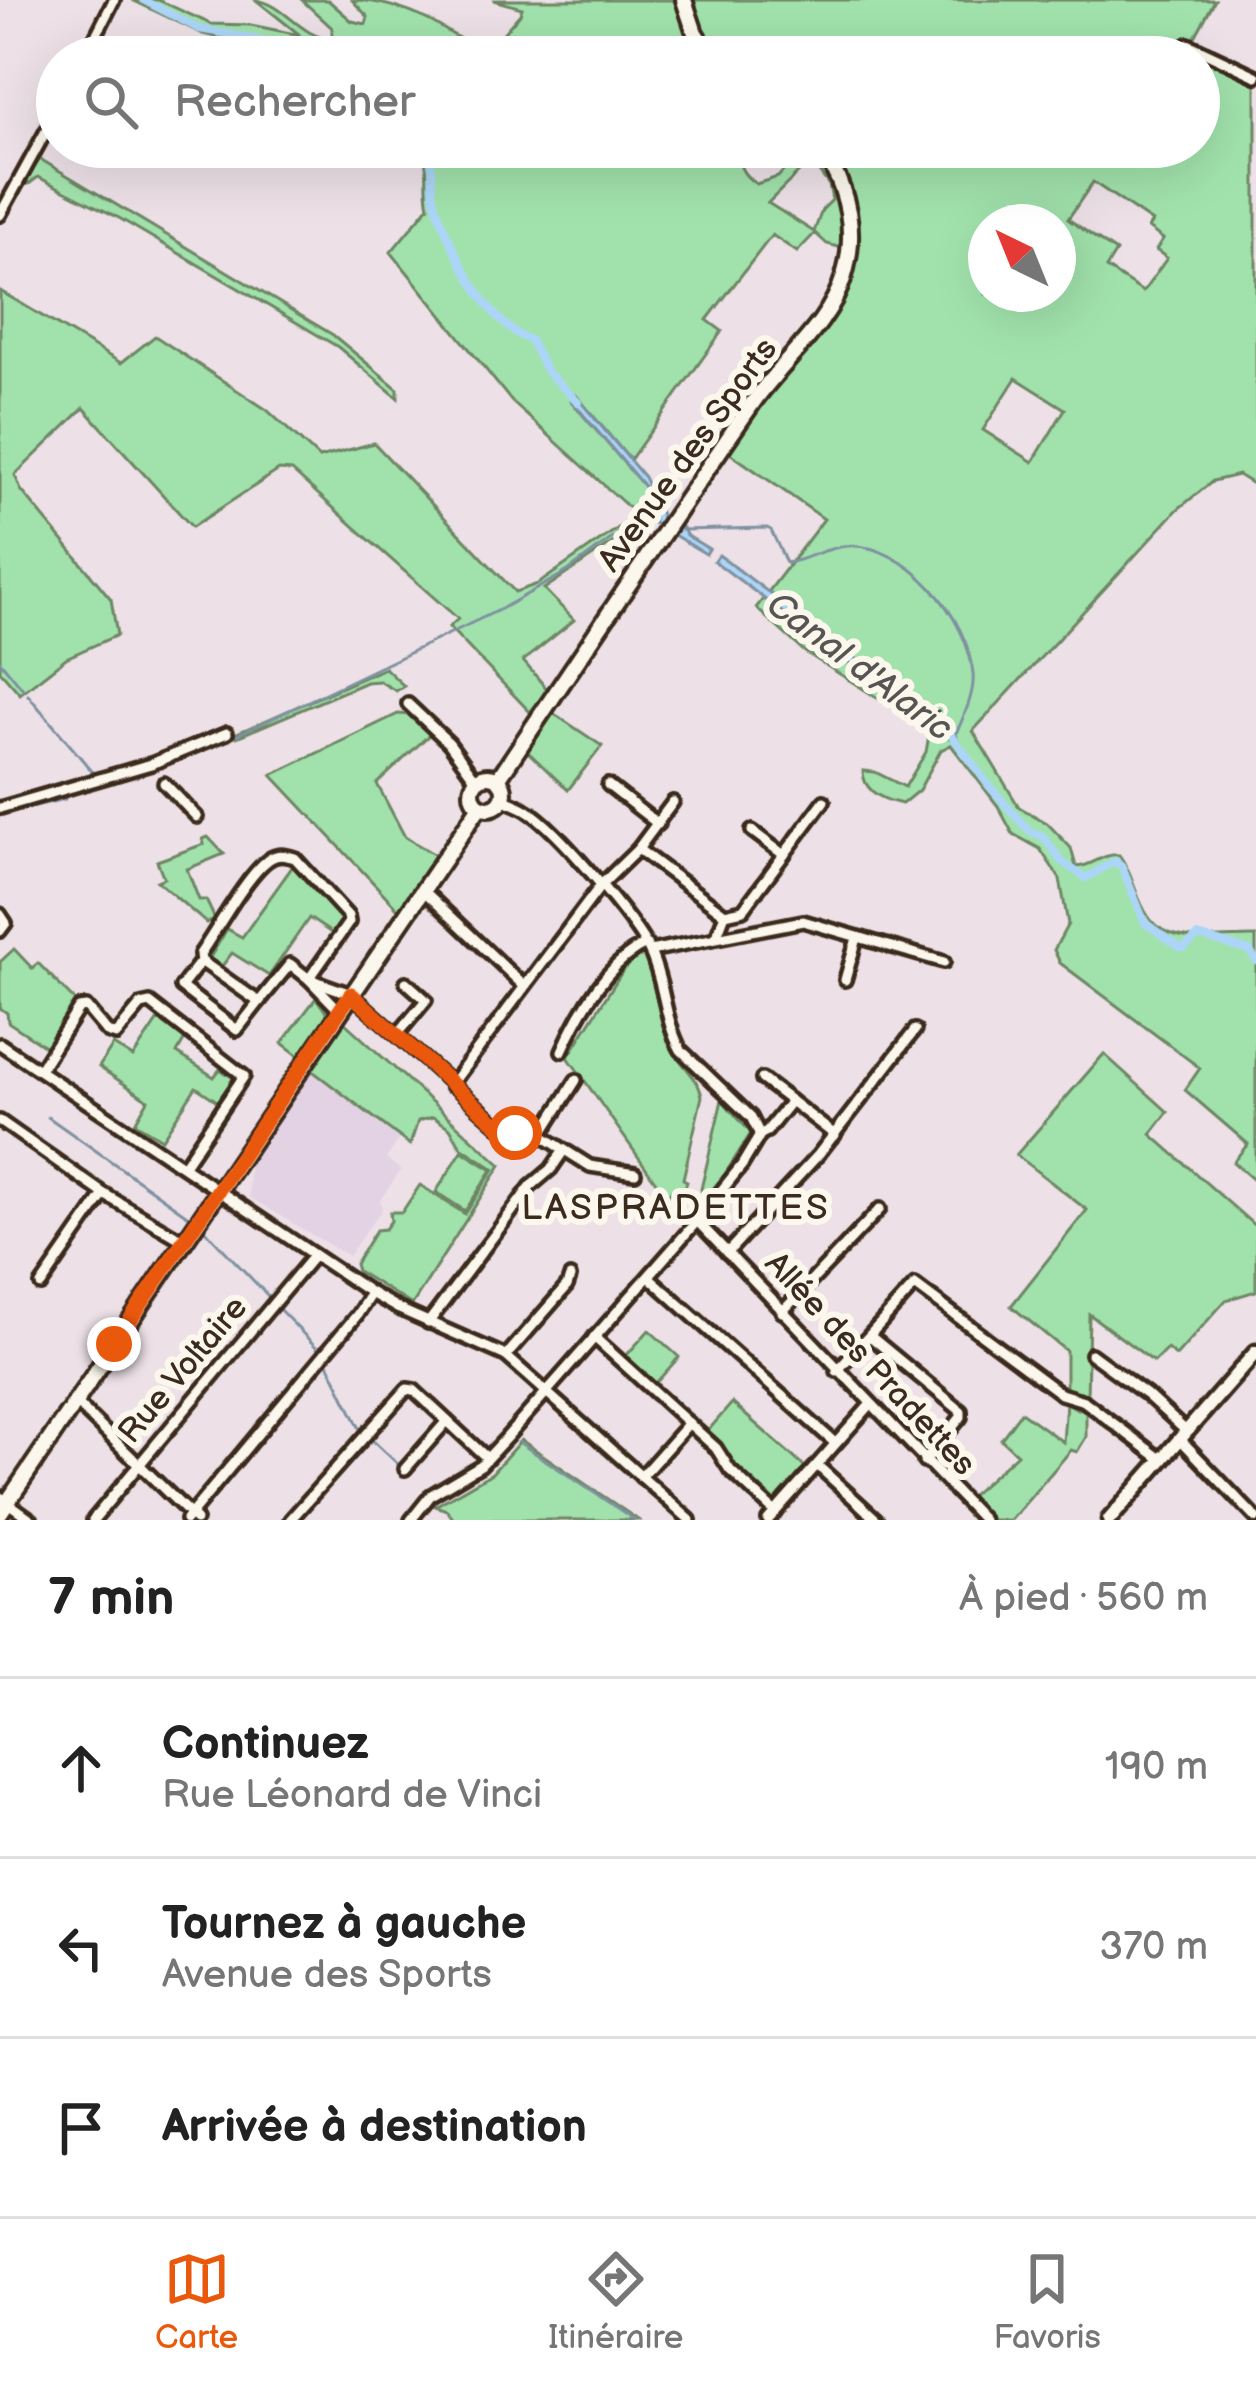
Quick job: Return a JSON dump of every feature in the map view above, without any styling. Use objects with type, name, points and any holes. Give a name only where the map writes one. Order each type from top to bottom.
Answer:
[{"type":"main road","points":[[684,0],[697,36]]},
{"type":"main road","name":"Avenue des Sports","points":[[498,779],[760,393],[826,314],[839,291],[849,249],[848,206],[832,168]]},
{"type":"main road","points":[[498,779],[504,790],[502,799],[494,807],[480,806],[472,794],[476,780],[498,779]]},
{"type":"main road","points":[[3,1504],[480,806]]},
{"type":"street","points":[[96,36],[114,0]]},
{"type":"street","points":[[1220,59],[1256,76]]},
{"type":"street","points":[[0,215],[36,149]]},
{"type":"street","points":[[408,704],[449,743],[476,780]]},
{"type":"street","points":[[0,808],[92,783],[227,733]]},
{"type":"street","points":[[164,783],[197,817]]},
{"type":"street","points":[[608,785],[658,824]]},
{"type":"street","points":[[502,799],[530,812],[632,919],[664,989],[673,1036],[756,1134]]},
{"type":"street","points":[[638,849],[725,914],[743,910],[824,801]]},
{"type":"street","points":[[451,1085],[601,886],[638,849],[673,802]]},
{"type":"street","points":[[752,831],[784,855]]},
{"type":"street","points":[[259,1002],[201,961],[200,955],[266,861],[277,856],[295,858],[348,916],[349,922],[310,979]]},
{"type":"street","points":[[422,889],[524,986]]},
{"type":"street","points":[[743,910],[756,929]]},
{"type":"street","points":[[0,914],[6,923],[0,931]]},
{"type":"street","points":[[717,935],[725,914]]},
{"type":"street","points":[[562,1051],[611,969],[629,951],[803,921],[944,962]]},
{"type":"street","points":[[845,980],[857,938]]},
{"type":"street","points":[[201,961],[181,987],[237,1030],[290,964],[340,1011]]},
{"type":"street","points":[[310,979],[351,994],[508,1134],[525,1125],[590,1166],[635,1173]]},
{"type":"street","points":[[397,1035],[426,1000],[406,982]]},
{"type":"street","points":[[40,1069],[80,1008],[86,1007],[107,1033],[116,1035],[141,1006],[150,1003],[244,1076],[184,1165]]},
{"type":"street","points":[[728,1253],[835,1135],[915,1030]]},
{"type":"street","points":[[0,1044],[371,1293],[506,1356],[690,1520]]},
{"type":"street","points":[[763,1079],[835,1135]]},
{"type":"street","points":[[541,1135],[576,1080]]},
{"type":"street","points":[[411,1520],[431,1495],[487,1458],[697,1221],[731,1178],[756,1134],[767,1131],[791,1101]]},
{"type":"street","points":[[0,1121],[104,1194],[184,1241]]},
{"type":"street","points":[[428,1323],[531,1186],[564,1150]]},
{"type":"street","points":[[41,1285],[104,1194]]},
{"type":"street","points":[[782,1312],[880,1209]]},
{"type":"street","name":"Allée des Pradettes","points":[[697,1221],[982,1520]]},
{"type":"street","name":"Rue Voltaire","points":[[93,1520],[314,1255]]},
{"type":"street","points":[[506,1356],[570,1277]]},
{"type":"street","points":[[649,1277],[835,1443]]},
{"type":"street","points":[[837,1370],[915,1286],[1061,1394],[1084,1401],[1162,1460]]},
{"type":"street","points":[[75,1402],[190,1518],[371,1293]]},
{"type":"street","points":[[870,1336],[961,1412],[924,1462]]},
{"type":"street","points":[[594,1337],[716,1448],[771,1516],[870,1406]]},
{"type":"street","points":[[1109,1520],[1256,1352]]},
{"type":"street","points":[[1091,1354],[1148,1396],[1256,1518]]},
{"type":"street","points":[[1240,1371],[1256,1378]]},
{"type":"street","points":[[290,1520],[400,1392],[414,1390],[487,1458]]},
{"type":"street","points":[[405,1469],[447,1421]]},
{"type":"street","points":[[641,1477],[689,1423]]},
{"type":"street","points":[[817,1465],[876,1520]]},
{"type":"street","points":[[3,1504],[32,1520]]},
{"type":"shaded area","points":[[310,1069],[401,1136],[386,1159],[401,1170],[380,1200],[382,1209],[348,1256],[249,1197],[249,1165]]},
{"type":"green space","points":[[132,0],[158,0],[211,24],[251,25],[300,35],[256,0],[318,36],[211,36]]},
{"type":"green space","points":[[302,0],[328,0],[352,21],[366,24],[368,17],[352,0],[391,6],[456,36],[332,36],[332,28]]},
{"type":"green space","points":[[493,0],[679,0],[697,36],[501,36],[522,8]]},
{"type":"green space","points":[[689,0],[1215,0],[1196,36],[703,36]]},
{"type":"green space","points":[[1220,62],[1256,79],[1256,486],[1238,475],[1213,481],[1178,509],[973,731],[1019,807],[1047,823],[1071,848],[1076,867],[1119,855],[1157,926],[1197,938],[1256,937],[1256,1182],[1233,1162],[1248,1144],[1185,1090],[1200,1068],[1060,963],[1054,950],[1068,924],[1060,879],[1040,849],[1013,834],[998,806],[951,745],[941,750],[919,790],[902,804],[870,790],[863,771],[905,787],[926,752],[929,735],[805,652],[756,608],[824,519],[727,451],[855,259],[853,200],[839,168],[1220,168]],"holes":[[[1016,378],[1065,409],[1033,462],[983,430]]]},
{"type":"green space","points":[[36,165],[55,168],[333,335],[398,389],[398,398],[338,347],[119,218],[38,177],[24,182]]},
{"type":"green space","points":[[741,168],[756,184],[778,177],[786,168],[803,168],[768,203],[814,232],[822,210],[832,200],[829,185],[816,168],[827,168],[844,221],[842,248],[827,244],[815,233],[797,252],[772,235],[707,320],[722,331],[630,460],[576,395],[571,401],[647,490],[652,522],[544,589],[574,620],[523,661],[548,690],[530,712],[449,627],[458,619],[292,471],[279,470],[192,527],[84,408],[15,475],[21,490],[111,599],[117,635],[66,658],[20,694],[0,671],[0,291],[121,363],[155,336],[267,410],[319,458],[374,443],[515,592],[538,584],[637,515],[512,402],[391,252],[429,206],[426,169]]},
{"type":"green space","points":[[385,668],[404,686],[396,691],[379,681],[366,682],[235,734]]},
{"type":"green space","points":[[553,713],[602,746],[568,790],[527,751]]},
{"type":"green space","points":[[398,714],[410,715],[432,732],[377,784],[405,837],[435,855],[399,910],[272,775]]},
{"type":"green space","points":[[208,837],[224,854],[187,869],[199,900],[206,900],[215,919],[206,923],[157,881],[164,878],[157,861],[204,844]]},
{"type":"green space","points":[[295,863],[345,920],[336,936],[309,918],[269,976],[232,953],[222,966],[209,959],[227,929],[242,937]]},
{"type":"green space","points":[[14,949],[32,968],[38,963],[78,1004],[46,1047],[8,1022],[0,1008],[0,962]]},
{"type":"green space","points":[[632,956],[644,956],[667,1039],[702,1096],[683,1179],[685,1188],[676,1187],[665,1198],[667,1207],[661,1201],[663,1192],[568,1057]]},
{"type":"green space","points":[[316,998],[329,1016],[299,1056],[282,1043]]},
{"type":"green space","points":[[160,1017],[186,1037],[177,1053],[214,1077],[220,1069],[236,1080],[220,1103],[196,1087],[162,1139],[135,1123],[148,1100],[99,1067],[113,1045],[133,1057]]},
{"type":"green space","points":[[344,1022],[501,1165],[412,1305],[357,1271],[355,1264],[376,1230],[385,1229],[391,1221],[390,1212],[402,1212],[420,1185],[465,1214],[494,1169],[461,1147],[450,1128],[433,1117],[418,1121],[410,1145],[310,1069]]},
{"type":"green space","points":[[1104,1054],[1168,1112],[1151,1134],[1256,1227],[1256,1291],[1226,1300],[1176,1356],[1167,1349],[1154,1362],[1089,1314],[1087,1399],[1081,1392],[1066,1391],[1066,1351],[1011,1306],[1087,1210],[1016,1155]]},
{"type":"green space","points":[[722,1100],[751,1133],[706,1204],[701,1189]]},
{"type":"green space","points":[[462,1151],[492,1170],[465,1211],[436,1192]]},
{"type":"green space","points":[[649,1330],[679,1357],[655,1384],[625,1357]]},
{"type":"green space","points":[[1066,1402],[1086,1408],[1086,1437],[1077,1452],[1071,1450],[1011,1520],[990,1520],[969,1497],[1017,1454],[1001,1439],[1021,1412],[1063,1442]]},
{"type":"green space","points":[[732,1403],[807,1469],[775,1507],[733,1469],[706,1433]]},
{"type":"green space","points":[[521,1440],[638,1520],[454,1520],[447,1510],[435,1506],[492,1473]]},
{"type":"water","points":[[575,395],[644,477],[663,519],[709,549],[706,554],[652,522],[647,490],[571,400]]},
{"type":"water","points":[[719,555],[958,740],[953,741],[714,561]]},
{"type":"waterway","name":"Canal d'Alaric","points":[[143,0],[199,29],[239,36]]},
{"type":"waterway","name":"Canal d'Alaric","points":[[431,168],[441,218],[471,281],[499,319],[530,340],[547,372],[578,402]]},
{"type":"waterway","points":[[237,735],[501,609],[568,571],[618,534],[654,520]]},
{"type":"waterway","points":[[681,530],[767,528],[786,563],[847,546],[869,548],[912,570],[947,608],[969,653],[972,690],[955,736]]},
{"type":"waterway","points":[[0,661],[23,689]]},
{"type":"waterway","points":[[28,695],[96,776]]},
{"type":"waterway","name":"Canal d'Alaric","points":[[952,736],[989,786],[1030,832],[1043,836],[1062,862],[1086,878],[1115,861],[1122,867],[1145,923],[1179,947],[1198,936],[1250,951],[1256,961]]},
{"type":"waterway","points":[[0,814],[65,799]]},
{"type":"waterway","points":[[48,1117],[190,1217]]},
{"type":"waterway","points":[[204,1229],[270,1298]]},
{"type":"waterway","points":[[278,1308],[320,1351]]},
{"type":"waterway","points":[[326,1359],[360,1429]]},
{"type":"waterway","points":[[369,1437],[401,1467]]},
{"type":"waterway","points":[[520,1443],[635,1520]]},
{"type":"district","name":"LASPRADETTES","points":[[676,1208]]},
{"type":"route","points":[[114,1344],[351,994],[508,1134],[515,1133]]}]
